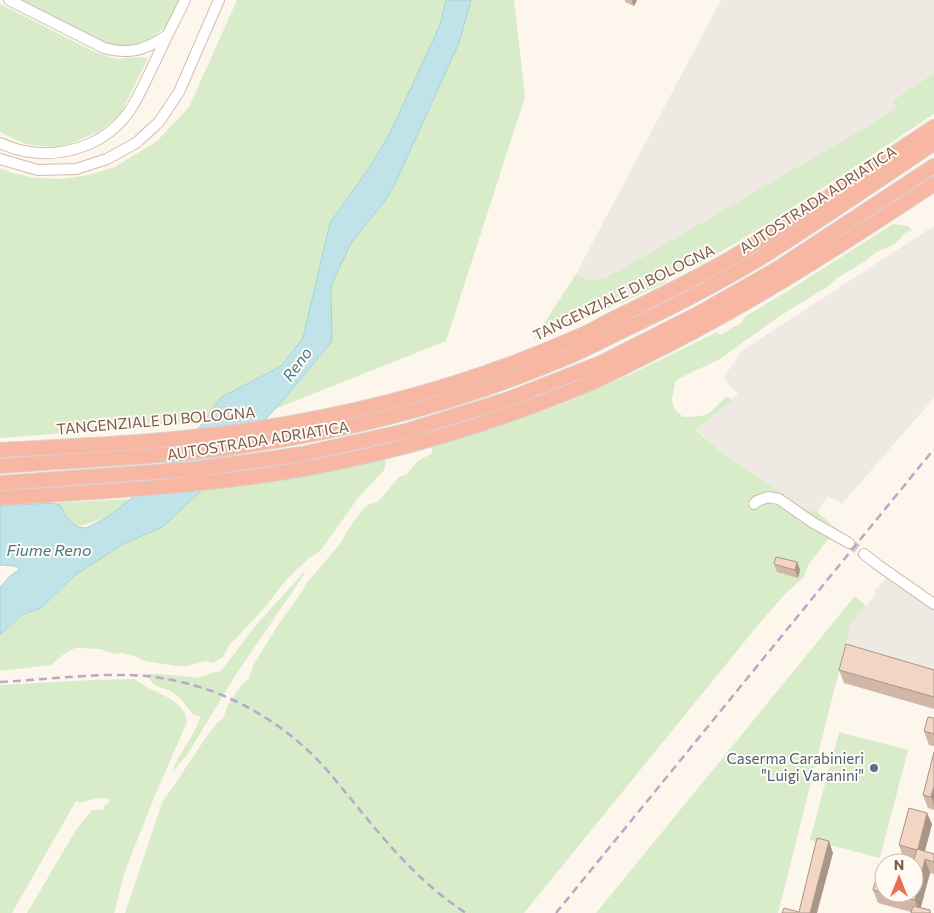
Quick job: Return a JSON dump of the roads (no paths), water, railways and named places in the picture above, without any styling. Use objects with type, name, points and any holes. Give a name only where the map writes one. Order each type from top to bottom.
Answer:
[{"type":"highway","name":"TANGENZIALE DI BOLOGNA","points":[[0,450],[228,433],[332,414],[434,389],[536,354],[579,336],[725,262],[799,216],[934,127]]},
{"type":"highway","name":"AUTOSTRADA ADRIATICA","points":[[0,466],[212,450],[316,433],[419,409],[521,376],[565,358],[653,316],[741,269],[800,233],[934,143]]},
{"type":"highway","name":"AUTOSTRADA ADRIATICA","points":[[0,483],[196,469],[302,454],[354,443],[465,414],[601,364],[744,289],[817,244],[934,166]]},
{"type":"highway","points":[[0,498],[182,485],[287,472],[398,448],[492,420],[583,386],[702,328],[750,302],[934,184]]},
{"type":"street","points":[[9,0],[104,48],[117,52],[126,52],[150,46],[167,35]]},
{"type":"street","points":[[0,143],[22,152],[55,154],[75,150],[100,138],[128,113],[185,0]]},
{"type":"street","points":[[0,159],[38,170],[61,171],[76,169],[107,159],[136,143],[160,122],[180,92],[219,0]]},
{"type":"street","points":[[754,504],[768,497],[779,499],[812,522],[849,543]]},
{"type":"street","points":[[864,554],[878,566],[934,604]]},
{"type":"water","name":"Fiume Reno","points":[[446,0],[471,0],[459,43],[394,186],[387,198],[351,243],[331,286],[332,341],[283,400],[201,491],[161,528],[125,543],[75,575],[41,608],[22,615],[0,635],[0,587],[19,568],[0,565],[0,506],[51,503],[60,505],[66,517],[77,527],[86,528],[106,518],[131,499],[204,422],[220,398],[281,366],[303,338],[330,223],[369,168],[390,133],[440,25]]},
{"type":"tunnel","points":[[849,543],[864,554]]},
{"type":"railway","points":[[556,913],[934,449]]},
{"type":"railway","points":[[0,682],[96,675],[157,677],[186,683],[214,692],[241,704],[266,718],[290,735],[312,755],[410,867],[446,899],[466,913]]},
{"type":"place","name":"Caserma Carabinieri \"Luigi Varanini\"","points":[[874,768]]},
{"type":"water label","name":"Reno","points":[[297,364]]}]
